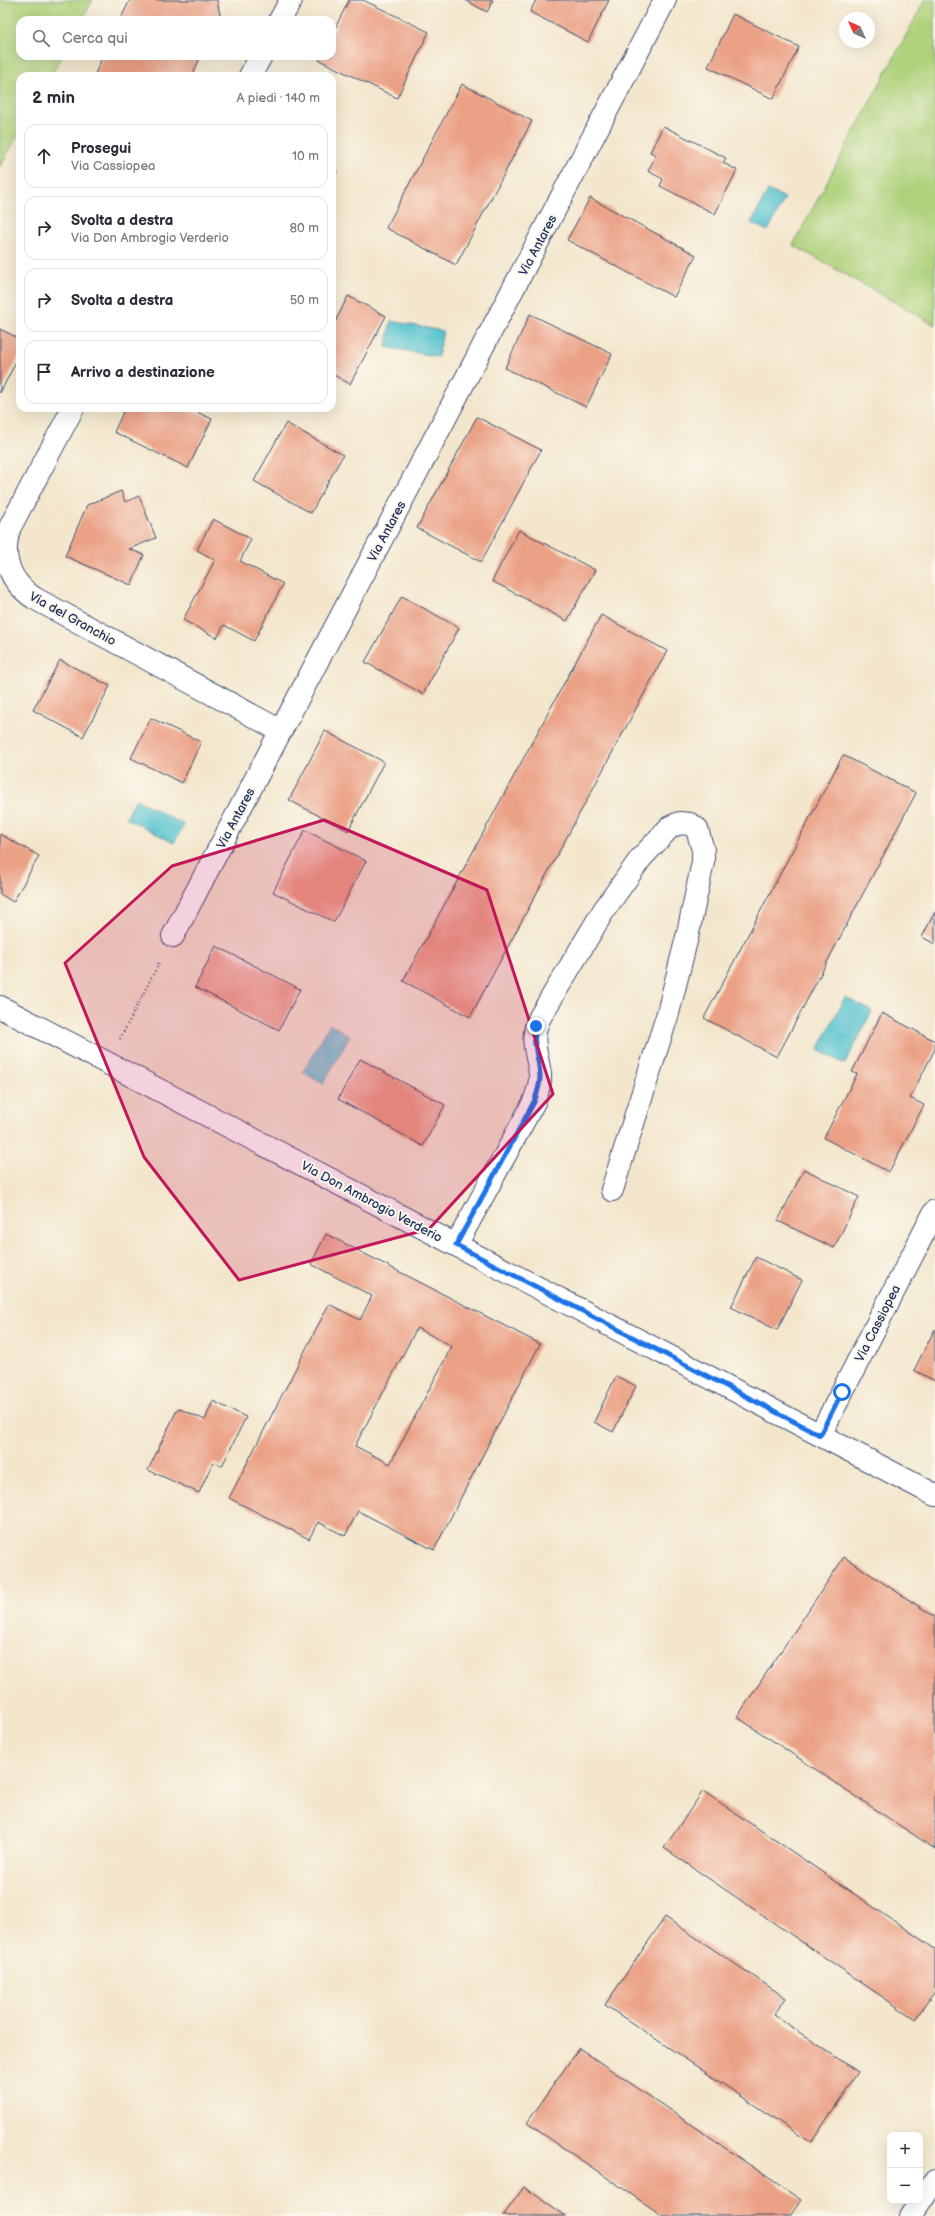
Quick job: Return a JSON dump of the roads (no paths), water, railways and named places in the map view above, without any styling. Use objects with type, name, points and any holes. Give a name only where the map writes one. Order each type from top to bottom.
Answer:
[{"type":"street","points":[[282,16],[291,0]]},
{"type":"street","name":"Via Antares","points":[[173,936],[665,0]]},
{"type":"street","points":[[252,72],[259,60]]},
{"type":"street","name":"Via del Granchio","points":[[71,412],[10,527],[6,539],[5,552],[7,565],[12,576],[20,587],[34,598],[281,731]]},
{"type":"street","points":[[456,1245],[534,1102],[540,1076],[534,1049],[534,1034],[540,1016],[604,910],[641,858],[670,827],[680,823],[690,824],[697,829],[703,850],[688,933],[664,1026],[612,1190]]},
{"type":"street","name":"Via Don Ambrogio Verderio","points":[[0,1007],[935,1495]]},
{"type":"street","name":"Via Cassiopea","points":[[820,1435],[935,1212]]},
{"type":"street","points":[[911,2216],[935,2180]]},
{"type":"water","points":[[768,190],[785,198],[768,231],[751,223]]},
{"type":"water","points":[[391,321],[443,331],[438,357],[386,347]]},
{"type":"water","points":[[136,799],[184,825],[174,843],[126,818]]},
{"type":"water","points":[[845,997],[872,1011],[845,1064],[818,1050]]},
{"type":"water","points":[[330,1024],[350,1036],[323,1084],[303,1072]]}]
